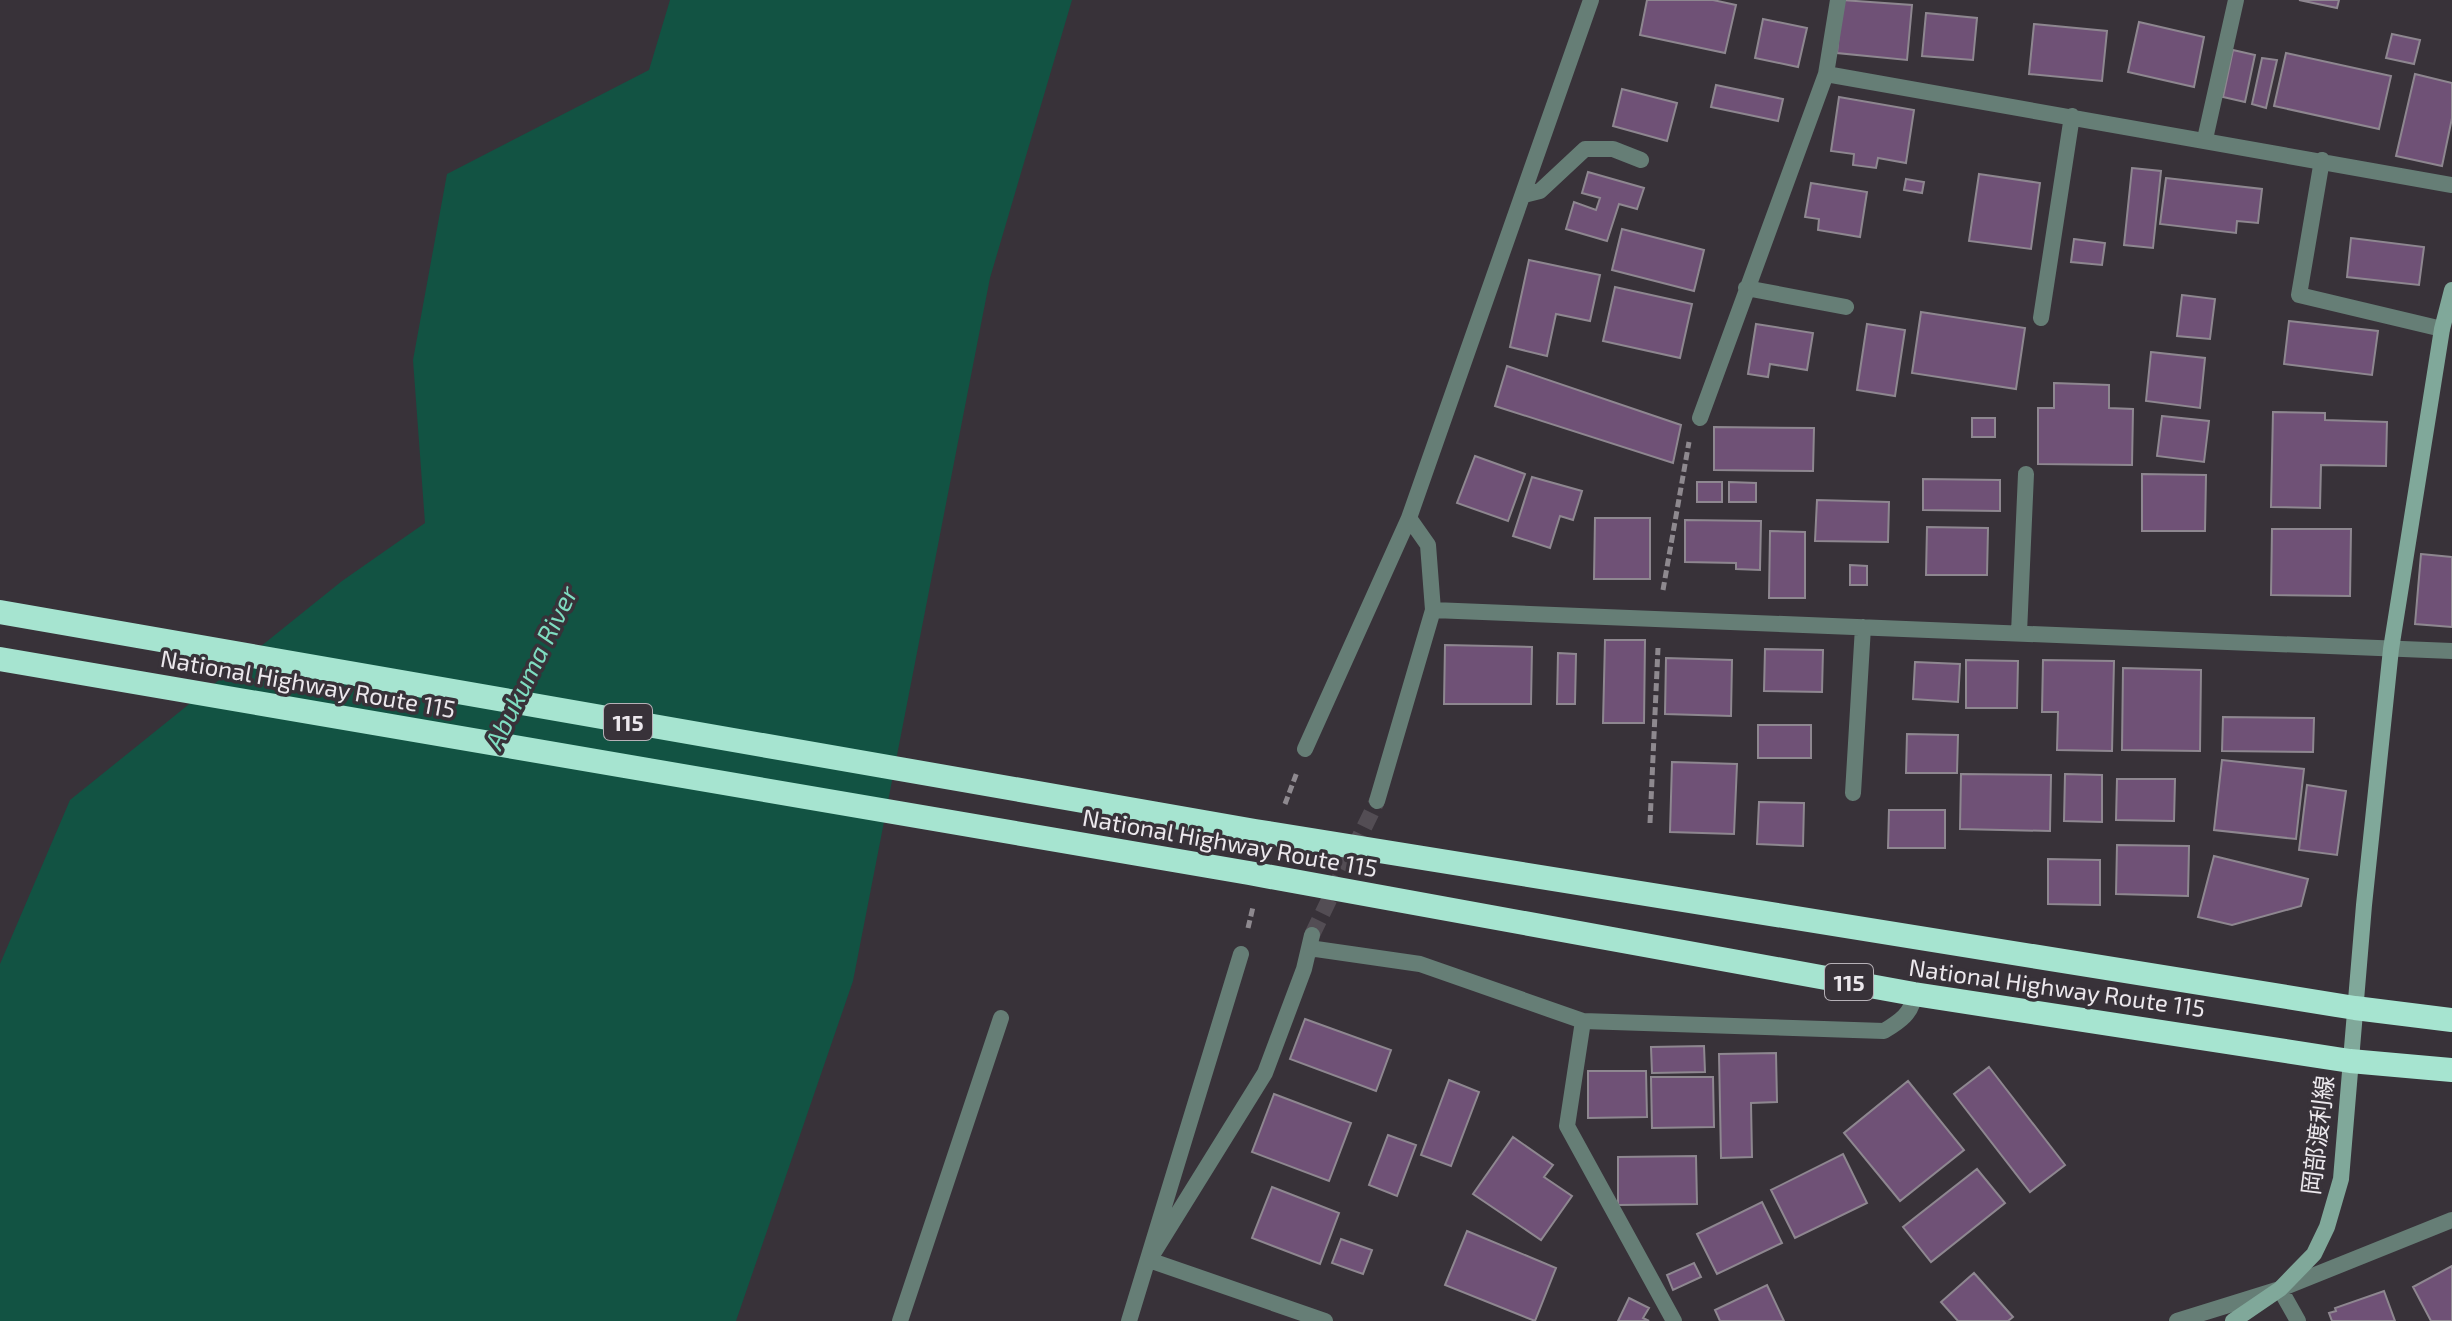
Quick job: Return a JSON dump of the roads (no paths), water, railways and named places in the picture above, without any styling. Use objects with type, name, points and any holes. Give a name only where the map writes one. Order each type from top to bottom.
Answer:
[{"type":"highway","name":"National Highway Route 115","points":[[0,612],[1255,831],[2355,1008],[2452,1020]]},
{"type":"highway","name":"National Highway Route 115","points":[[0,659],[1249,873],[1914,994],[2350,1061],[2452,1070]]},
{"type":"street","points":[[1305,749],[1409,518],[1591,0]]},
{"type":"street","points":[[1700,418],[1826,74],[1838,0]]},
{"type":"street","points":[[2205,139],[2236,0]]},
{"type":"street","points":[[1826,74],[2452,185]]},
{"type":"street","points":[[2041,318],[2072,116]]},
{"type":"street","points":[[1524,195],[1540,191],[1585,149],[1613,149],[1641,160]]},
{"type":"street","points":[[2322,160],[2299,295],[2442,329]]},
{"type":"street","points":[[1746,288],[1846,307]]},
{"type":"street","name":"岡部渡利線","points":[[2233,1321],[2280,1289],[2314,1254],[2327,1227],[2341,1179],[2391,649],[2442,329],[2452,290]]},
{"type":"street","points":[[2019,633],[2026,474]]},
{"type":"street","points":[[1377,801],[1433,610],[1428,545],[1409,518]]},
{"type":"street","points":[[1433,610],[2452,651]]},
{"type":"street","points":[[1853,793],[1863,627]]},
{"type":"street","points":[[1149,1260],[1265,1073],[1310,942],[1420,964],[1583,1021],[1884,1031],[1907,1014],[1913,1005],[1914,994]]},
{"type":"street","points":[[1129,1321],[1241,954]]},
{"type":"street","points":[[900,1321],[1001,1018]]},
{"type":"street","points":[[1583,1021],[1567,1126],[1674,1321]]},
{"type":"street","points":[[2177,1321],[2280,1289],[2452,1220]]},
{"type":"street","points":[[1149,1260],[1325,1321]]},
{"type":"street","points":[[2280,1289],[2298,1321]]},
{"type":"water","name":"Abukuma River","points":[[670,0],[1072,0],[990,278],[853,981],[736,1321],[0,1321],[0,964],[70,800],[342,581],[425,523],[413,360],[447,174],[649,70]]},
{"type":"tunnel","points":[[1312,935],[1377,801]]}]
